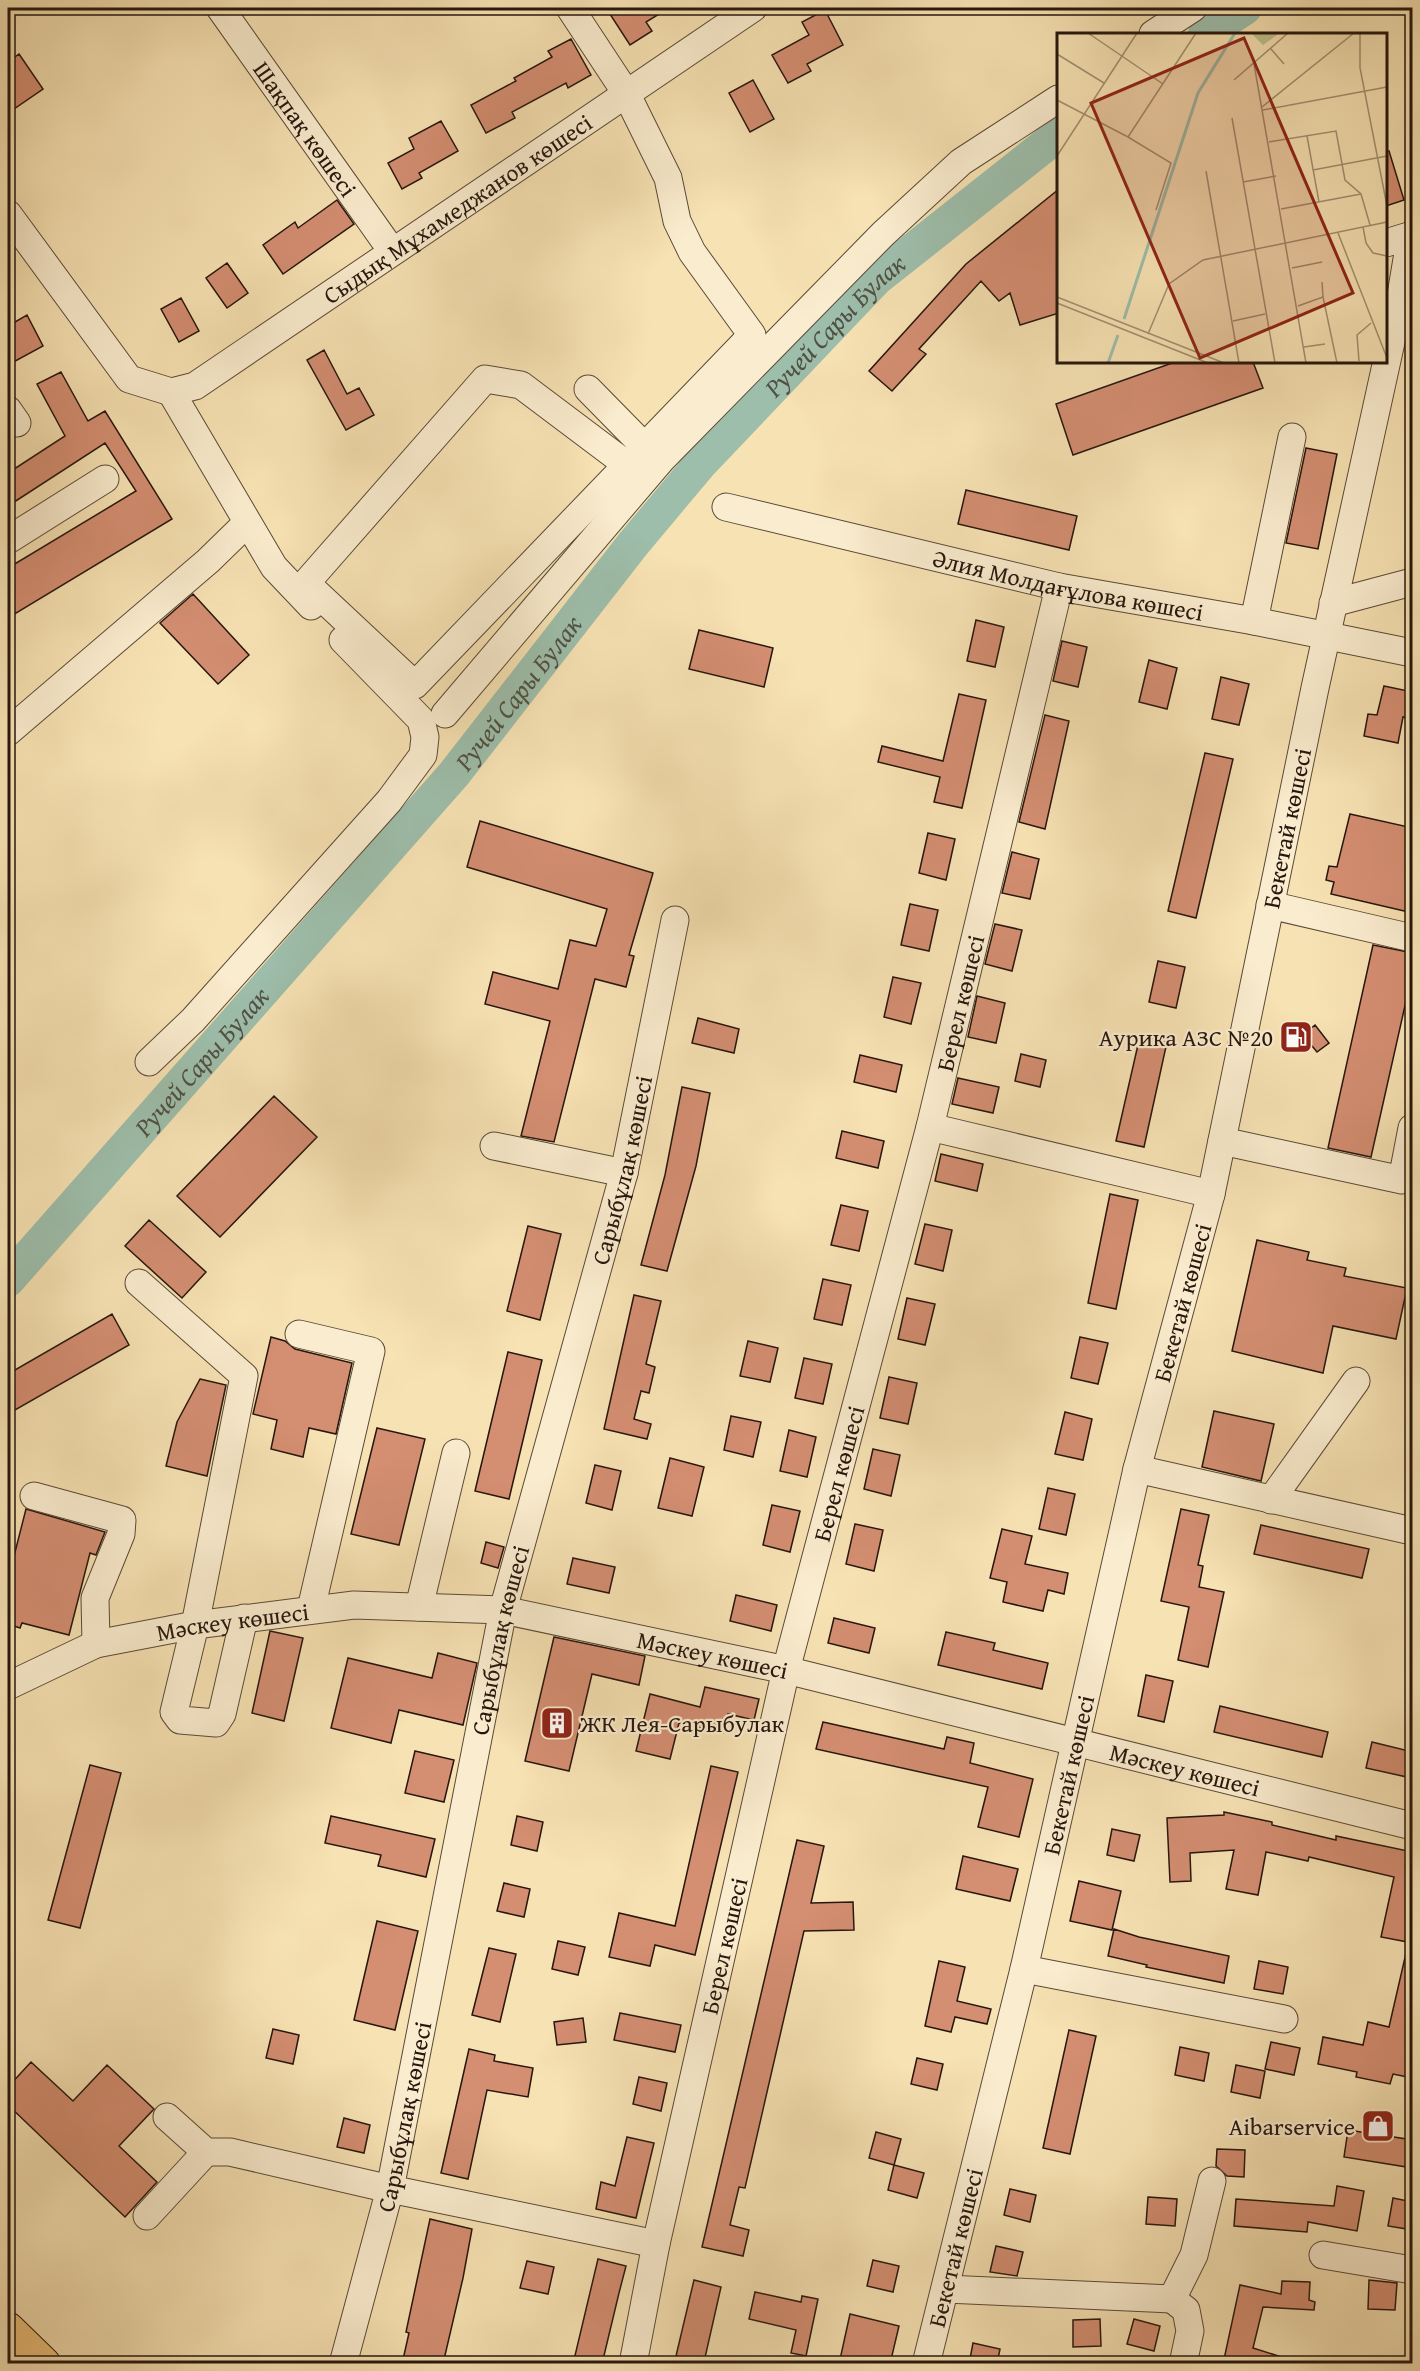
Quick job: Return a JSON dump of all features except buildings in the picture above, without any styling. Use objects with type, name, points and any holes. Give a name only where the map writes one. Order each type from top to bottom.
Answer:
[{"type":"main road","points":[[8,2328],[44,2364]]},
{"type":"street","name":"Шақпақ көшесі","points":[[220,8],[392,251]]},
{"type":"street","points":[[445,714],[644,456],[752,335],[693,252],[677,221],[668,178],[626,93],[570,8]]},
{"type":"street","name":"Сыдық Мұхамеджанов көшесі","points":[[163,390],[195,386],[753,8]]},
{"type":"street","points":[[1155,33],[1193,8]]},
{"type":"street","points":[[644,456],[521,385],[485,379],[306,583],[415,685],[644,456],[961,162],[1057,100]]},
{"type":"street","points":[[8,217],[129,379],[163,390],[274,567],[395,696],[421,720],[425,737],[423,755],[388,801],[194,1020],[149,1062]]},
{"type":"street","points":[[1387,243],[1412,235]]},
{"type":"street","name":"Бекетай көшесі","points":[[1387,360],[1412,235]]},
{"type":"street","name":"Бекетай көшесі","points":[[926,2364],[1024,1969],[1137,1469],[1211,1194],[1269,905],[1386,363]]},
{"type":"street","points":[[588,389],[644,456]]},
{"type":"street","points":[[1254,621],[1292,437]]},
{"type":"street","points":[[8,540],[105,479]]},
{"type":"street","name":"Әлия Молдағұлова көшесі","points":[[726,507],[1059,587],[1254,621],[1413,653]]},
{"type":"street","points":[[8,732],[208,561],[246,524]]},
{"type":"street","points":[[1333,603],[1413,582]]},
{"type":"street","name":"Берел көшесі","points":[[633,2364],[656,2244],[786,1670],[930,1127],[1059,587]]},
{"type":"street","points":[[1269,905],[1413,938]]},
{"type":"street","name":"Сарыбұлақ көшесі","points":[[343,2364],[390,2189],[503,1610],[624,1173],[675,920]]},
{"type":"street","points":[[930,1127],[1211,1194]]},
{"type":"street","points":[[1222,1141],[1402,1180],[1413,1128]]},
{"type":"street","points":[[494,1146],[624,1173]]},
{"type":"street","points":[[139,1282],[244,1376],[195,1625],[174,1712],[180,1720],[216,1723],[222,1714],[244,1618]]},
{"type":"street","points":[[299,1334],[371,1351],[311,1609]]},
{"type":"street","points":[[1271,1500],[1356,1381]]},
{"type":"street","points":[[419,1607],[456,1453]]},
{"type":"street","points":[[1137,1469],[1413,1531]]},
{"type":"street","points":[[34,1496],[122,1520],[121,1534],[95,1598],[96,1644]]},
{"type":"street","name":"Мәскеу көшесі","points":[[8,1686],[96,1644],[195,1625],[354,1605],[503,1610],[786,1670],[1074,1744],[1413,1826]]},
{"type":"street","points":[[1024,1969],[1284,2019]]},
{"type":"street","points":[[167,2117],[206,2152],[230,2152],[390,2189],[656,2244]]},
{"type":"street","points":[[147,2216],[206,2152]]},
{"type":"street","points":[[1172,2299],[1194,2255],[1212,2181]]},
{"type":"street","points":[[1323,2255],[1413,2270]]},
{"type":"street","points":[[946,2289],[1172,2299],[1186,2310],[1190,2331],[1183,2364]]},
{"type":"waterway","name":"Ручей Сары Булак","points":[[1207,33],[1245,8]]},
{"type":"waterway","name":"Ручей Сары Булак","points":[[8,1280],[454,774],[633,544],[700,464],[876,279],[1057,136]]},
{"type":"place","name":"Аурика АЗС №20","points":[[1296,1037]]},
{"type":"place","name":"ЖК Лея-Сарыбулак","points":[[557,1723]]},
{"type":"place","name":"Aibarservice","points":[[1378,2126]]}]
